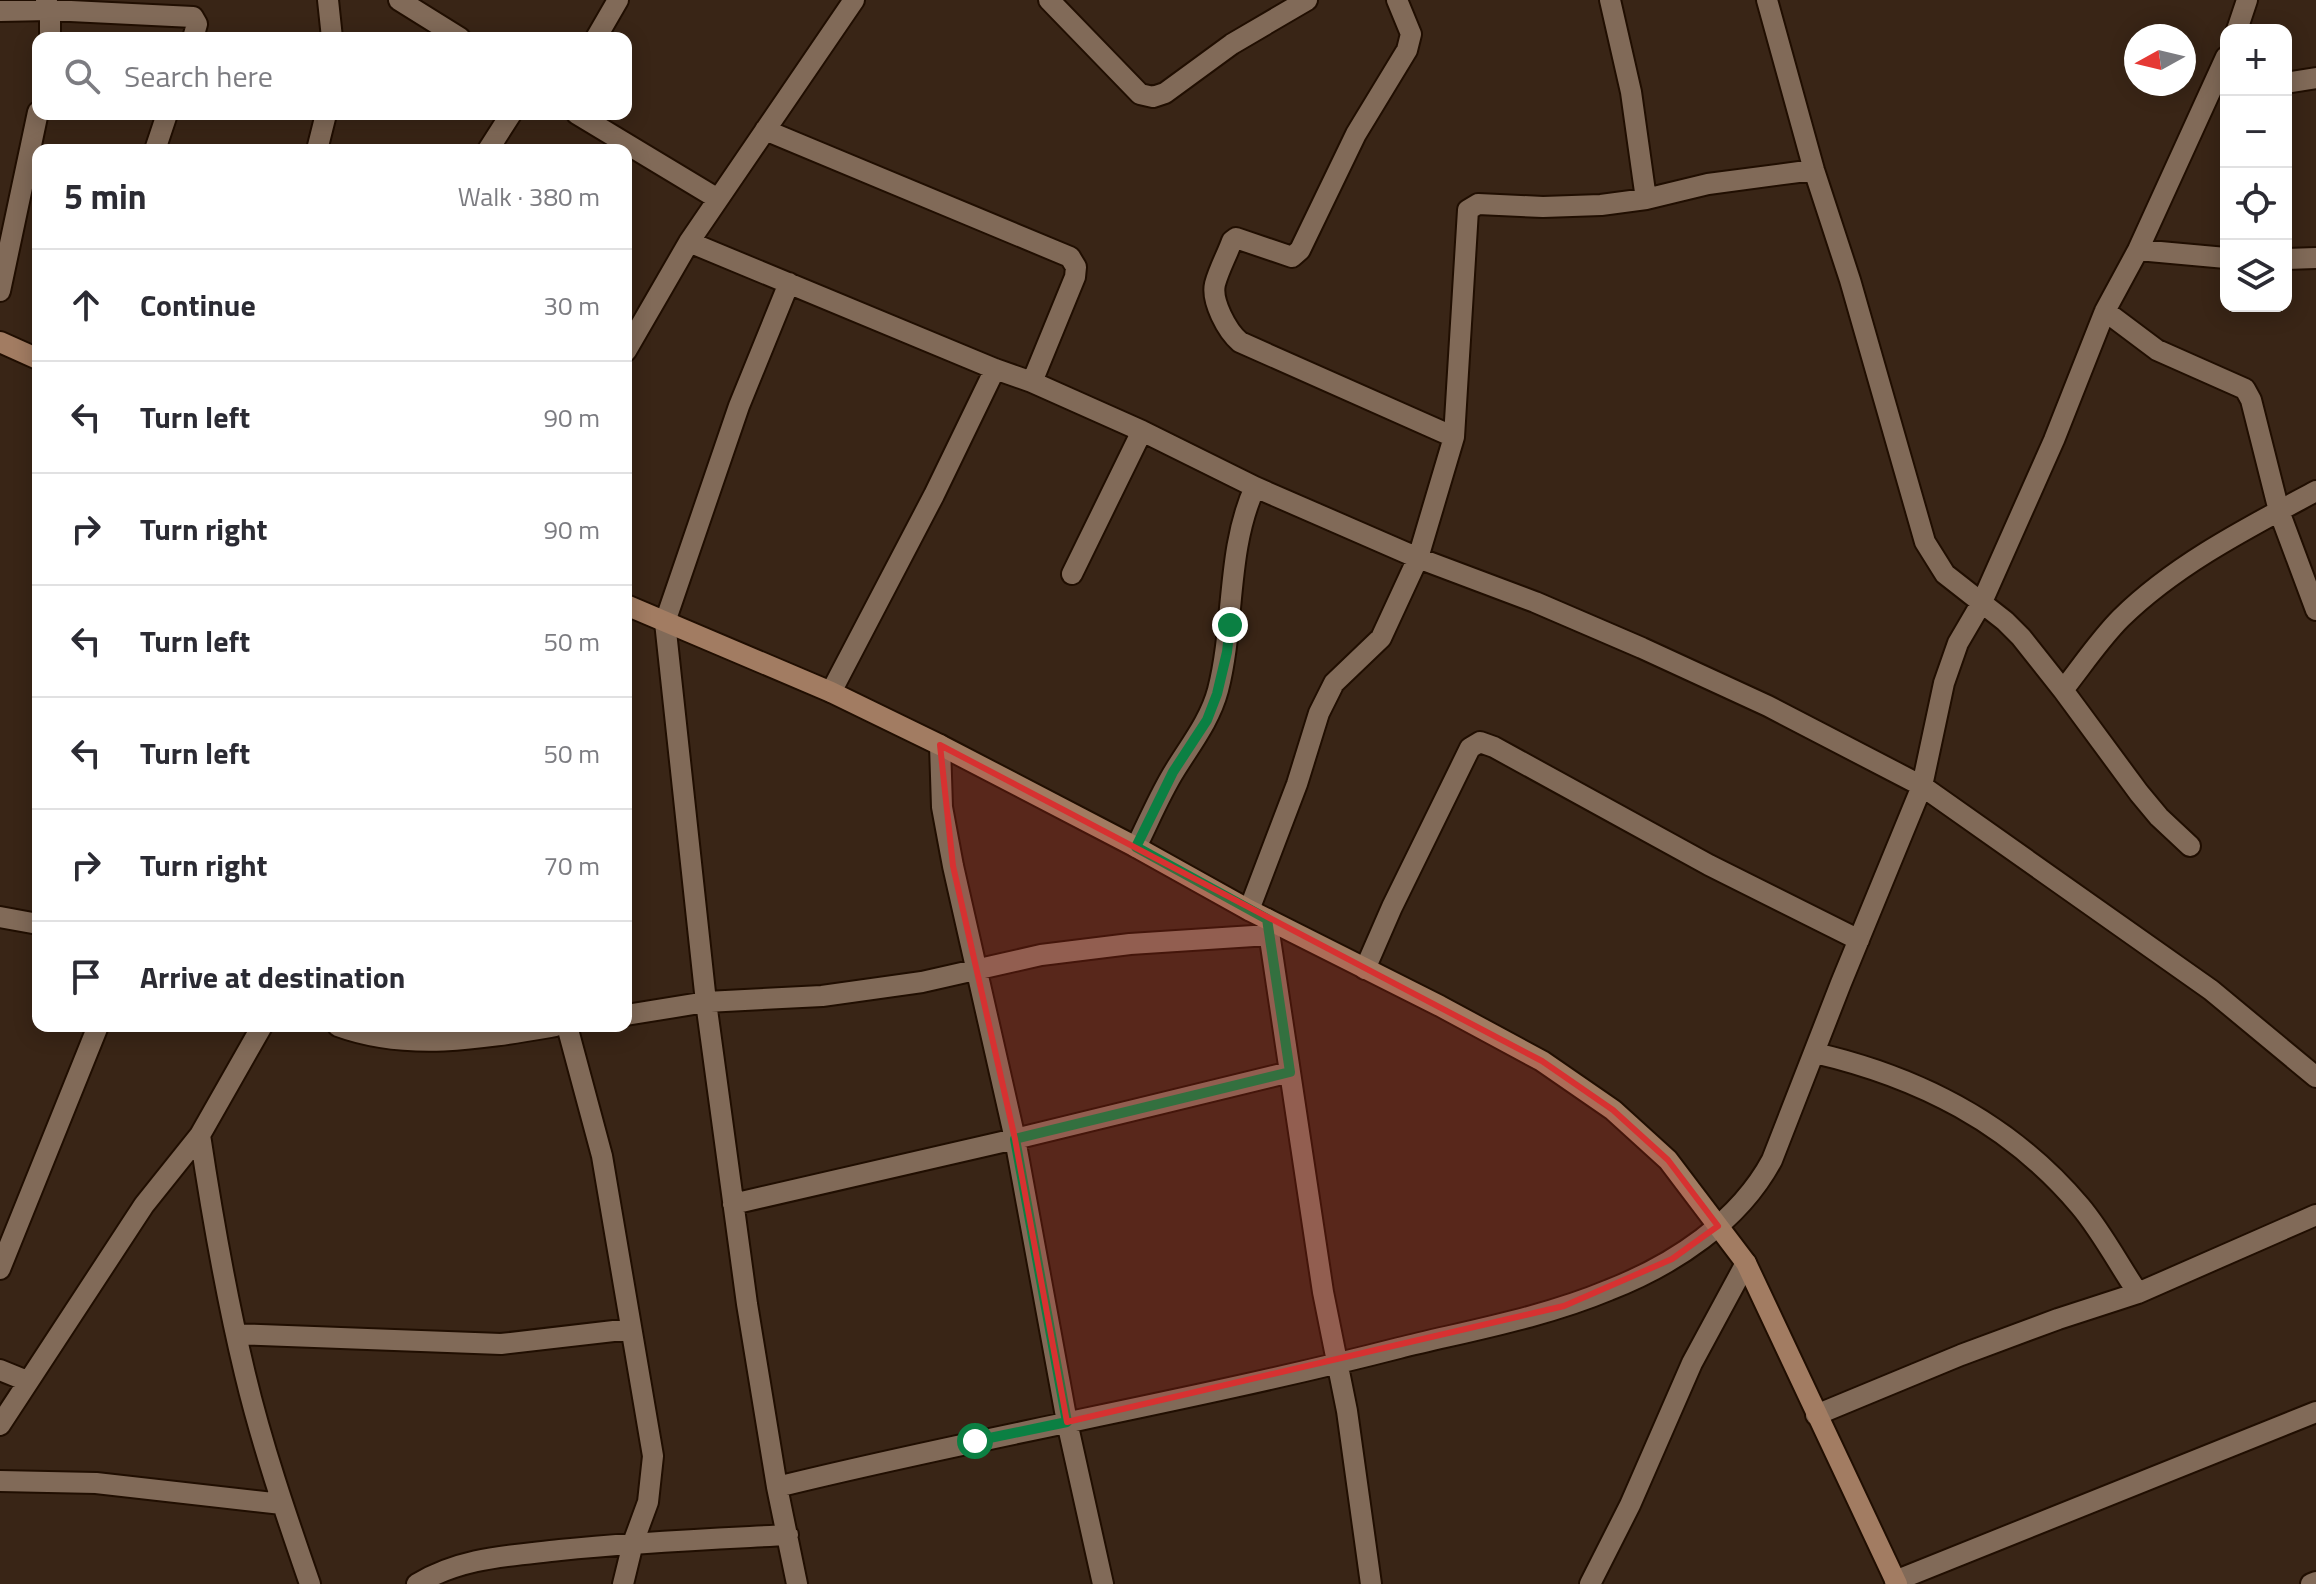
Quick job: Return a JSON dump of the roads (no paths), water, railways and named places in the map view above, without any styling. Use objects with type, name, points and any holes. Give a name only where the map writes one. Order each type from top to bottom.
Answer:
[{"type":"street","points":[[328,0],[331,32]]},
{"type":"street","points":[[400,0],[451,32]]},
{"type":"street","points":[[599,32],[618,0]]},
{"type":"street","points":[[632,341],[689,242],[854,0]]},
{"type":"street","points":[[1049,0],[1140,94],[1153,97],[1165,93],[1232,44],[1307,0]]},
{"type":"street","points":[[1397,0],[1411,34],[1407,50],[1356,134],[1300,250],[1292,257],[1236,238],[1232,241],[1214,288],[1223,320],[1229,332],[1240,342],[1454,437]]},
{"type":"street","points":[[1610,0],[1631,92],[1646,199]]},
{"type":"street","points":[[1767,0],[1814,170],[1850,280],[1925,542],[1945,574],[2021,637],[2139,793],[2190,846]]},
{"type":"street","points":[[2239,24],[2247,0]]},
{"type":"street","points":[[0,11],[48,5],[193,17],[197,24],[195,32]]},
{"type":"street","points":[[48,5],[50,32]]},
{"type":"street","points":[[2292,82],[2316,78]]},
{"type":"street","points":[[777,1487],[883,1461],[1337,1364],[1564,1306],[1611,1290],[1672,1259],[1718,1226],[1760,1183],[1772,1160],[1922,786],[1944,683],[1958,643],[1982,602],[2054,440],[2105,311],[2218,96]]},
{"type":"street","points":[[0,291],[36,120]]},
{"type":"street","points":[[157,144],[165,120]]},
{"type":"street","points":[[318,144],[324,120]]},
{"type":"street","points":[[492,144],[507,120]]},
{"type":"street","points":[[587,120],[627,144]]},
{"type":"street","points":[[765,130],[1070,257],[1076,267],[1075,277],[1032,382]]},
{"type":"street","points":[[632,147],[718,199]]},
{"type":"street","points":[[1371,1584],[1347,1411],[1323,1292],[1290,1072],[1262,921],[1297,784],[1319,713],[1334,683],[1381,638],[1418,558],[1454,437],[1468,210],[1478,204],[1543,207],[1601,205],[1646,199],[1708,184],[1814,170]]},
{"type":"street","points":[[689,242],[1032,382],[1142,431],[1255,487],[1418,558],[1535,602],[1642,648],[1805,724],[1922,786],[2211,990],[2316,1077]]},
{"type":"street","points":[[2138,250],[2220,257]]},
{"type":"street","points":[[2292,259],[2316,258]]},
{"type":"street","points":[[789,283],[739,406],[665,622],[706,1002],[733,1204],[777,1487],[797,1584]]},
{"type":"street","points":[[2105,311],[2157,350],[2245,389],[2251,400],[2279,511],[2316,610]]},
{"type":"street","points":[[0,342],[32,356]]},
{"type":"street","points":[[831,692],[934,495],[995,369]]},
{"type":"street","points":[[1072,574],[1142,431]]},
{"type":"street","points":[[1136,847],[1173,772],[1207,720],[1217,694],[1227,652],[1243,511],[1255,487]]},
{"type":"street","points":[[2063,690],[2118,621],[2142,598],[2217,546],[2316,491]]},
{"type":"street","points":[[632,608],[831,692],[940,745],[1136,847],[1262,921],[1440,1006],[1542,1061],[1613,1110],[1668,1160],[1746,1263],[1896,1582],[2316,1412]]},
{"type":"street","points":[[1365,969],[1470,748],[1480,742],[1709,865],[1859,940]]},
{"type":"street","points":[[940,745],[942,807],[1015,1139],[1067,1422],[1103,1584]]},
{"type":"street","points":[[0,917],[32,923]]},
{"type":"street","points":[[632,1014],[706,1002],[822,996],[977,971],[1041,955],[1130,944],[1262,921]]},
{"type":"street","points":[[0,1269],[96,1032]]},
{"type":"street","points":[[0,1425],[144,1205],[200,1135],[259,1032]]},
{"type":"street","points":[[355,1032],[398,1039],[452,1041],[514,1032]]},
{"type":"street","points":[[569,1032],[602,1156],[653,1456],[648,1502],[623,1584]]},
{"type":"street","points":[[1815,1053],[1866,1065],[1913,1084],[1968,1110],[2011,1139],[2048,1170],[2082,1209],[2138,1293]]},
{"type":"street","points":[[733,1204],[1290,1072]]},
{"type":"street","points":[[200,1135],[216,1240],[236,1334],[282,1504],[310,1584]]},
{"type":"street","points":[[1816,1415],[1961,1355],[2138,1293],[2316,1215]]},
{"type":"street","points":[[1590,1584],[1630,1505],[1692,1363],[1746,1263]]},
{"type":"street","points":[[236,1334],[501,1344],[631,1329]]},
{"type":"street","points":[[0,1370],[27,1381]]},
{"type":"street","points":[[0,1481],[96,1483],[282,1504]]},
{"type":"street","points":[[417,1584],[450,1566],[496,1557],[633,1543],[788,1535]]}]
